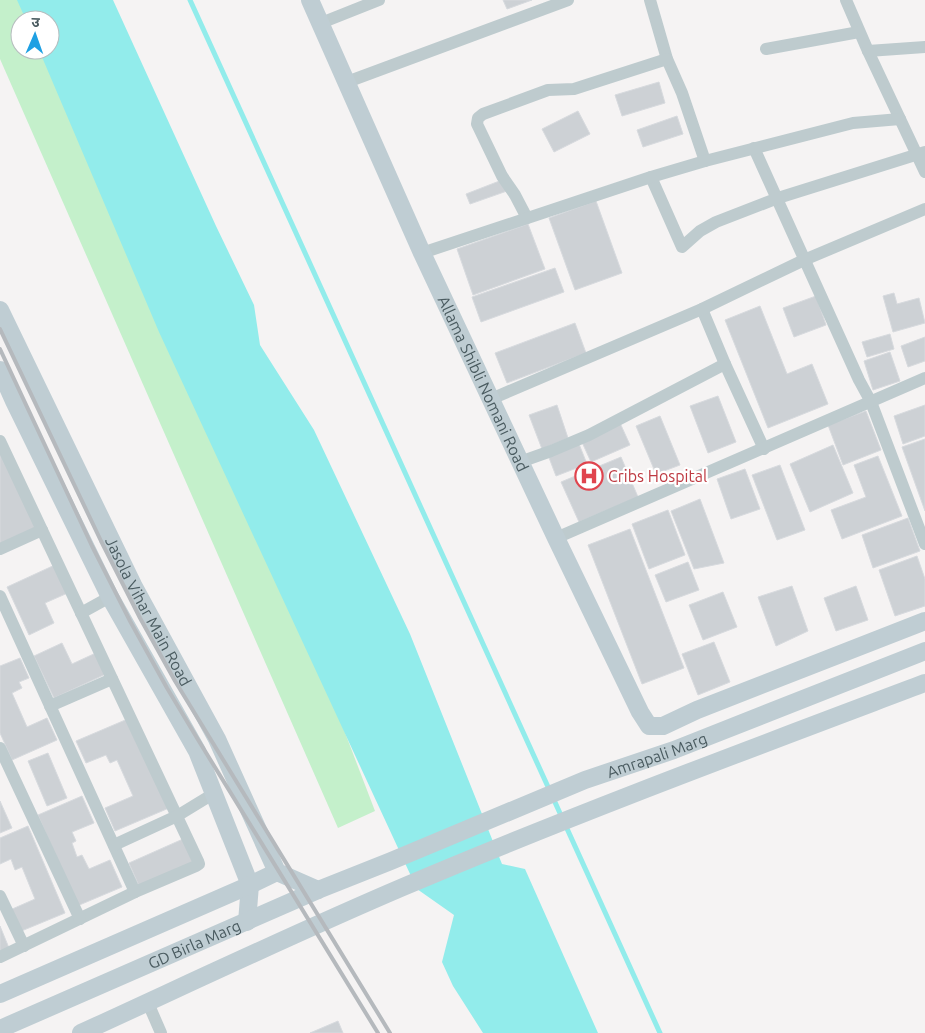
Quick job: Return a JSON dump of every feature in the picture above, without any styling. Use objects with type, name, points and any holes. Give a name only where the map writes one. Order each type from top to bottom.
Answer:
[{"type":"street","name":"Allama Shibli Nomani Road","points":[[310,0],[422,253],[640,712],[648,726],[663,726]]},
{"type":"street","points":[[320,23],[379,0]]},
{"type":"street","points":[[347,82],[568,0]]},
{"type":"street","points":[[650,0],[667,59],[682,92],[705,161]]},
{"type":"street","points":[[846,0],[900,119],[921,153],[925,172]]},
{"type":"street","points":[[766,50],[859,32]]},
{"type":"street","points":[[868,51],[925,48]]},
{"type":"street","points":[[527,218],[498,167],[477,124],[478,118],[483,114],[548,90],[574,88],[667,59]]},
{"type":"street","points":[[422,253],[705,161],[853,123],[900,119]]},
{"type":"street","points":[[754,148],[859,380],[871,402],[925,544]]},
{"type":"street","points":[[651,177],[682,247],[700,231],[716,222],[778,198],[921,153]]},
{"type":"street","points":[[491,399],[702,309],[804,260],[925,210]]},
{"type":"street","points":[[702,309],[764,449]]},
{"type":"street","name":"Jasola Vihar Main Road","points":[[0,310],[133,585],[217,739],[277,872]]},
{"type":"street","points":[[520,462],[589,435],[725,364]]},
{"type":"street","points":[[556,538],[925,378]]},
{"type":"street","name":"Jasola Vihar Main Road","points":[[2,380],[110,597],[197,751],[250,885],[247,922]]},
{"type":"street","points":[[0,441],[198,861],[196,866],[135,892],[0,957]]},
{"type":"street","points":[[0,549],[42,530]]},
{"type":"street","points":[[0,596],[4,617],[50,706],[135,892]]},
{"type":"street","points":[[81,612],[110,597]]},
{"type":"street","points":[[674,750],[663,726],[697,710],[925,621]]},
{"type":"street","name":"Amrapali Marg","points":[[391,861],[585,780],[674,750],[925,652]]},
{"type":"street","points":[[50,706],[112,678]]},
{"type":"street","name":"Amrapali Marg","points":[[406,886],[659,783],[925,683]]},
{"type":"street","points":[[0,748],[80,919]]},
{"type":"street","points":[[114,845],[177,816],[214,794]]},
{"type":"street","name":"GD Birla Marg","points":[[0,1029],[318,890],[391,861]]},
{"type":"street","points":[[0,994],[277,872],[318,890]]},
{"type":"street","name":"GD Birla Marg","points":[[81,1033],[406,886]]},
{"type":"street","points":[[0,896],[24,946]]},
{"type":"street","points":[[148,1003],[161,1033]]},
{"type":"green space","points":[[0,0],[20,0],[24,10],[10,10],[10,60],[48,60],[208,375],[375,811],[338,828],[0,59]]},
{"type":"water","points":[[17,0],[113,0],[254,305],[260,345],[314,430],[410,634],[502,864],[525,869],[598,1033],[483,1033],[453,986],[442,962],[454,915],[417,889],[159,332],[43,60],[60,60],[60,10],[22,10]]},
{"type":"building","points":[[503,0],[532,0],[507,9]]},
{"type":"building","points":[[659,82],[665,103],[622,116],[615,95]]},
{"type":"building","points":[[578,111],[590,134],[554,152],[542,129]]},
{"type":"building","points":[[677,116],[683,134],[643,147],[637,130]]},
{"type":"building","points":[[502,180],[507,191],[470,204],[466,194]]},
{"type":"building","points":[[596,201],[622,273],[575,290],[549,218]]},
{"type":"building","points":[[528,224],[545,269],[473,295],[457,249]]},
{"type":"building","points":[[555,268],[564,292],[481,322],[472,297]]},
{"type":"building","points":[[894,293],[897,304],[919,298],[925,323],[893,332],[883,296]]},
{"type":"building","points":[[816,296],[826,325],[794,337],[783,308]]},
{"type":"building","points":[[760,306],[787,374],[812,364],[828,404],[768,428],[725,320]]},
{"type":"building","points":[[575,323],[586,353],[507,383],[495,353]]},
{"type":"building","points":[[890,334],[894,349],[867,357],[862,342]]},
{"type":"building","points":[[925,337],[925,361],[908,367],[901,346]]},
{"type":"building","points":[[890,352],[900,381],[873,390],[864,361]]},
{"type":"building","points":[[718,396],[736,442],[708,453],[690,406]]},
{"type":"building","points":[[557,405],[568,438],[542,449],[529,415]]},
{"type":"building","points":[[925,405],[925,436],[903,444],[894,416]]},
{"type":"building","points":[[866,411],[881,450],[843,465],[828,425]]},
{"type":"building","points":[[660,416],[680,465],[656,474],[636,426]]},
{"type":"building","points":[[620,423],[630,445],[591,462],[581,440]]},
{"type":"building","points":[[925,439],[925,511],[902,447]]},
{"type":"building","points":[[0,444],[39,526],[0,544]]},
{"type":"building","points":[[579,444],[587,464],[556,476],[548,455]]},
{"type":"building","points":[[833,445],[853,493],[810,512],[790,464]]},
{"type":"building","points":[[878,456],[902,516],[842,539],[831,510],[866,497],[854,465]]},
{"type":"building","points":[[621,457],[638,497],[579,522],[561,482]]},
{"type":"building","points":[[780,465],[805,530],[777,540],[752,475]]},
{"type":"building","points":[[745,469],[760,509],[731,519],[717,479]]},
{"type":"building","points":[[700,499],[724,563],[694,569],[671,511]]},
{"type":"building","points":[[668,510],[685,555],[649,569],[632,524]]},
{"type":"building","points":[[908,518],[920,551],[873,568],[862,535]]},
{"type":"building","points":[[630,529],[684,668],[642,684],[588,545]]},
{"type":"building","points":[[917,556],[925,579],[925,606],[895,616],[879,570]]},
{"type":"building","points":[[688,562],[699,590],[666,602],[655,575]]},
{"type":"building","points":[[57,564],[70,592],[45,603],[54,623],[29,635],[7,587]]},
{"type":"building","points":[[792,586],[808,631],[776,646],[758,597]]},
{"type":"building","points":[[856,586],[868,620],[836,631],[824,598]]},
{"type":"building","points":[[723,592],[737,627],[703,640],[689,605]]},
{"type":"building","points":[[714,642],[730,682],[698,695],[682,654]]},
{"type":"building","points":[[62,643],[72,664],[98,652],[108,673],[54,698],[34,656]]},
{"type":"building","points":[[20,658],[29,678],[19,682],[22,688],[12,693],[27,727],[47,718],[57,740],[12,760],[0,733],[0,666]]},
{"type":"building","points":[[130,718],[169,808],[115,831],[105,808],[133,796],[117,760],[110,763],[106,755],[86,763],[76,741]]},
{"type":"building","points":[[48,753],[67,798],[47,806],[28,761]]},
{"type":"building","points":[[82,796],[94,823],[72,832],[76,841],[72,843],[77,857],[82,855],[89,869],[110,860],[122,887],[77,906],[38,815]]},
{"type":"building","points":[[0,801],[12,828],[0,833]]},
{"type":"building","points":[[28,826],[65,913],[19,932],[10,910],[35,899],[22,867],[15,870],[11,859],[0,864],[0,838]]},
{"type":"building","points":[[183,839],[193,863],[139,886],[129,863]]},
{"type":"building","points":[[0,926],[9,948],[0,952]]},
{"type":"building","points":[[338,1021],[343,1033],[310,1033]]},
{"type":"waterway","points":[[190,0],[660,1033]]},
{"type":"railway","points":[[0,329],[101,541],[140,618],[175,681],[390,1033]]},
{"type":"railway","points":[[0,349],[92,546],[167,688],[378,1033]]},
{"type":"place","name":"Cribs Hospital","points":[[589,476]]}]
